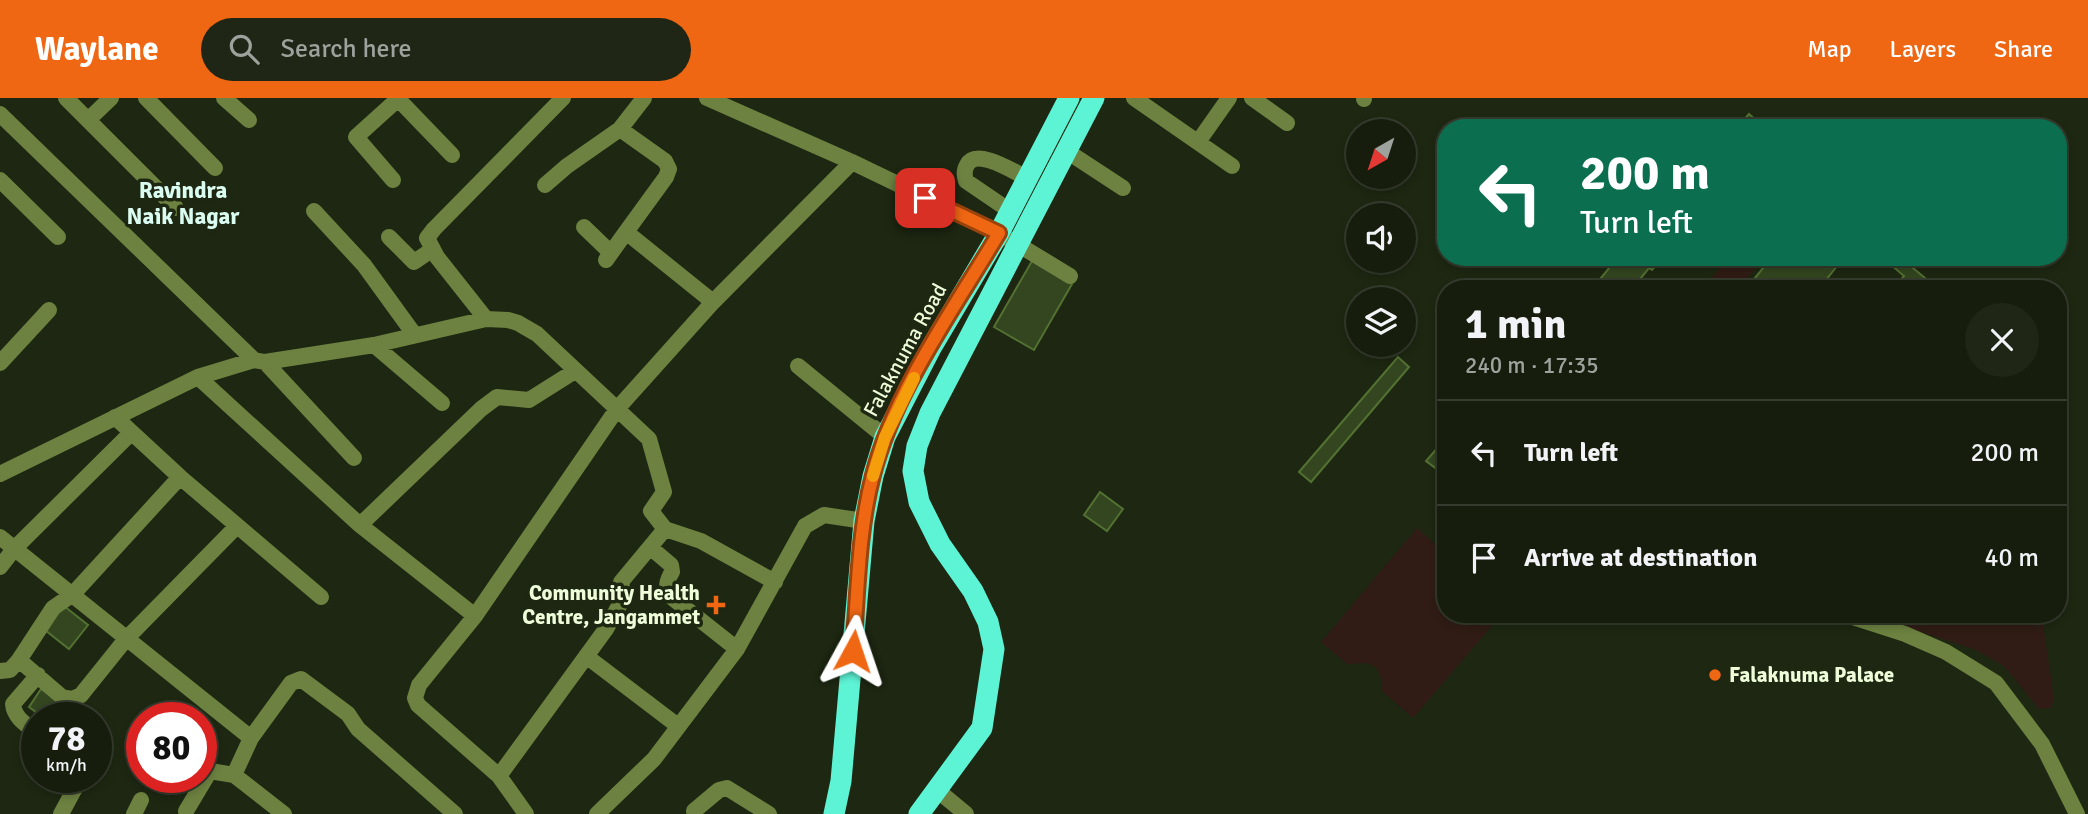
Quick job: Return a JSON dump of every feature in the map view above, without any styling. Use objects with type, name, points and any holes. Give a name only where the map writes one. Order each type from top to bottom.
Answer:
[{"type":"highway","name":"Falaknuma Road","points":[[919,814],[982,728],[994,649],[988,622],[973,591],[940,544],[919,502],[913,471],[917,446],[1008,238],[1010,211],[1069,98]]},
{"type":"highway","name":"Falaknuma Road","points":[[834,814],[841,781],[864,522],[873,476],[885,437],[930,348],[1008,238],[1065,150],[1094,98]]},
{"type":"street","points":[[66,98],[176,208]]},
{"type":"street","points":[[88,120],[111,98]]},
{"type":"street","points":[[146,98],[215,168]]},
{"type":"street","points":[[224,98],[249,120]]},
{"type":"street","points":[[393,180],[356,137],[399,98],[452,155]]},
{"type":"street","points":[[486,319],[427,238],[563,98]]},
{"type":"street","points":[[545,185],[620,129],[644,98]]},
{"type":"street","points":[[1135,98],[1232,166]]},
{"type":"street","points":[[1198,142],[1229,98]]},
{"type":"street","points":[[1252,98],[1287,123]]},
{"type":"street","points":[[718,100],[1008,238],[1070,276]]},
{"type":"street","points":[[0,114],[260,361],[354,458]]},
{"type":"street","points":[[584,228],[609,257],[669,169],[665,161],[620,129]]},
{"type":"street","points":[[1065,150],[1123,188]]},
{"type":"street","points":[[1010,211],[966,181],[964,175],[968,162],[977,157],[982,158],[1027,178]]},
{"type":"street","points":[[526,814],[499,776],[418,705],[415,698],[419,685],[475,616],[617,409],[713,302],[852,162]]},
{"type":"street","points":[[0,180],[58,237]]},
{"type":"street","points":[[314,211],[364,265],[414,334]]},
{"type":"street","points":[[626,232],[713,302]]},
{"type":"street","points":[[389,237],[414,262],[433,249]]},
{"type":"street","points":[[0,363],[49,310]]},
{"type":"street","points":[[0,474],[198,377],[260,361],[374,345],[486,319],[508,320],[537,334],[649,439],[664,492],[651,511],[665,529],[701,541],[775,582]]},
{"type":"street","points":[[374,345],[442,403]]},
{"type":"street","points":[[798,366],[885,437]]},
{"type":"street","points":[[359,525],[497,397],[529,400],[575,371]]},
{"type":"street","points":[[198,377],[359,525],[475,616]]},
{"type":"street","points":[[115,417],[180,477],[321,597]]},
{"type":"street","points":[[0,567],[14,549],[131,433]]},
{"type":"street","points":[[0,671],[10,670],[53,608],[73,594],[180,477]]},
{"type":"street","points":[[597,814],[653,759],[737,649],[805,526],[824,515],[864,522]]},
{"type":"street","points":[[19,660],[62,697],[73,699],[82,695],[126,639],[237,526]]},
{"type":"street","points":[[499,776],[586,656],[624,597],[621,583],[665,529]]},
{"type":"street","points":[[0,537],[251,738]]},
{"type":"street","points":[[651,548],[671,565],[672,572],[666,580],[670,596],[737,649]]},
{"type":"street","points":[[1871,623],[1905,634],[1945,652],[1996,683],[2042,744],[2077,814]]},
{"type":"street","points":[[586,656],[678,726]]},
{"type":"street","points":[[21,720],[13,704],[38,675]]},
{"type":"street","points":[[234,775],[251,738],[292,683],[300,679],[348,714],[358,729],[455,814]]},
{"type":"street","points":[[217,770],[234,775],[284,814]]},
{"type":"street","points":[[694,811],[719,790],[727,788],[769,814]]},
{"type":"street","points":[[937,790],[966,814]]},
{"type":"street","points":[[61,814],[72,793]]},
{"type":"street","points":[[186,811],[194,793]]},
{"type":"shaded area","points":[[1722,266],[1757,266],[1746,280],[1710,280]]},
{"type":"shaded area","points":[[1417,528],[1437,546],[1437,623],[1494,623],[1413,718],[1382,691],[1377,668],[1367,663],[1347,664],[1321,642]]},
{"type":"shaded area","points":[[1894,623],[2043,623],[2054,699],[2051,708],[2039,709],[2004,666],[1976,650]]},
{"type":"building","points":[[1032,261],[1072,284],[1034,350],[994,327]]},
{"type":"building","points":[[1611,266],[1655,266],[1652,270],[1649,268],[1639,280],[1599,280]]},
{"type":"building","points":[[1765,266],[1837,266],[1826,280],[1753,280]]},
{"type":"building","points":[[1892,266],[1911,266],[1927,280],[1901,280],[1904,276]]},
{"type":"building","points":[[1398,357],[1409,367],[1311,482],[1299,472]]},
{"type":"building","points":[[1437,448],[1437,469],[1426,461]]},
{"type":"building","points":[[1100,492],[1123,509],[1107,531],[1084,515]]},
{"type":"building","points":[[64,606],[88,625],[69,649],[45,630]]},
{"type":"building","points":[[41,689],[60,702],[32,702]]},
{"type":"slow traffic","points":[[873,476],[885,437],[914,378]]},
{"type":"place","name":"Community Health Centre, Jangammet","points":[[716,605]]},
{"type":"place","name":"Falaknuma Palace","points":[[1715,675]]},
{"type":"district","name":"Ravindra Naik Nagar","points":[[183,203]]},
{"type":"route","points":[[853,651],[864,522],[873,476],[885,437],[930,348],[999,233],[925,198]]}]
